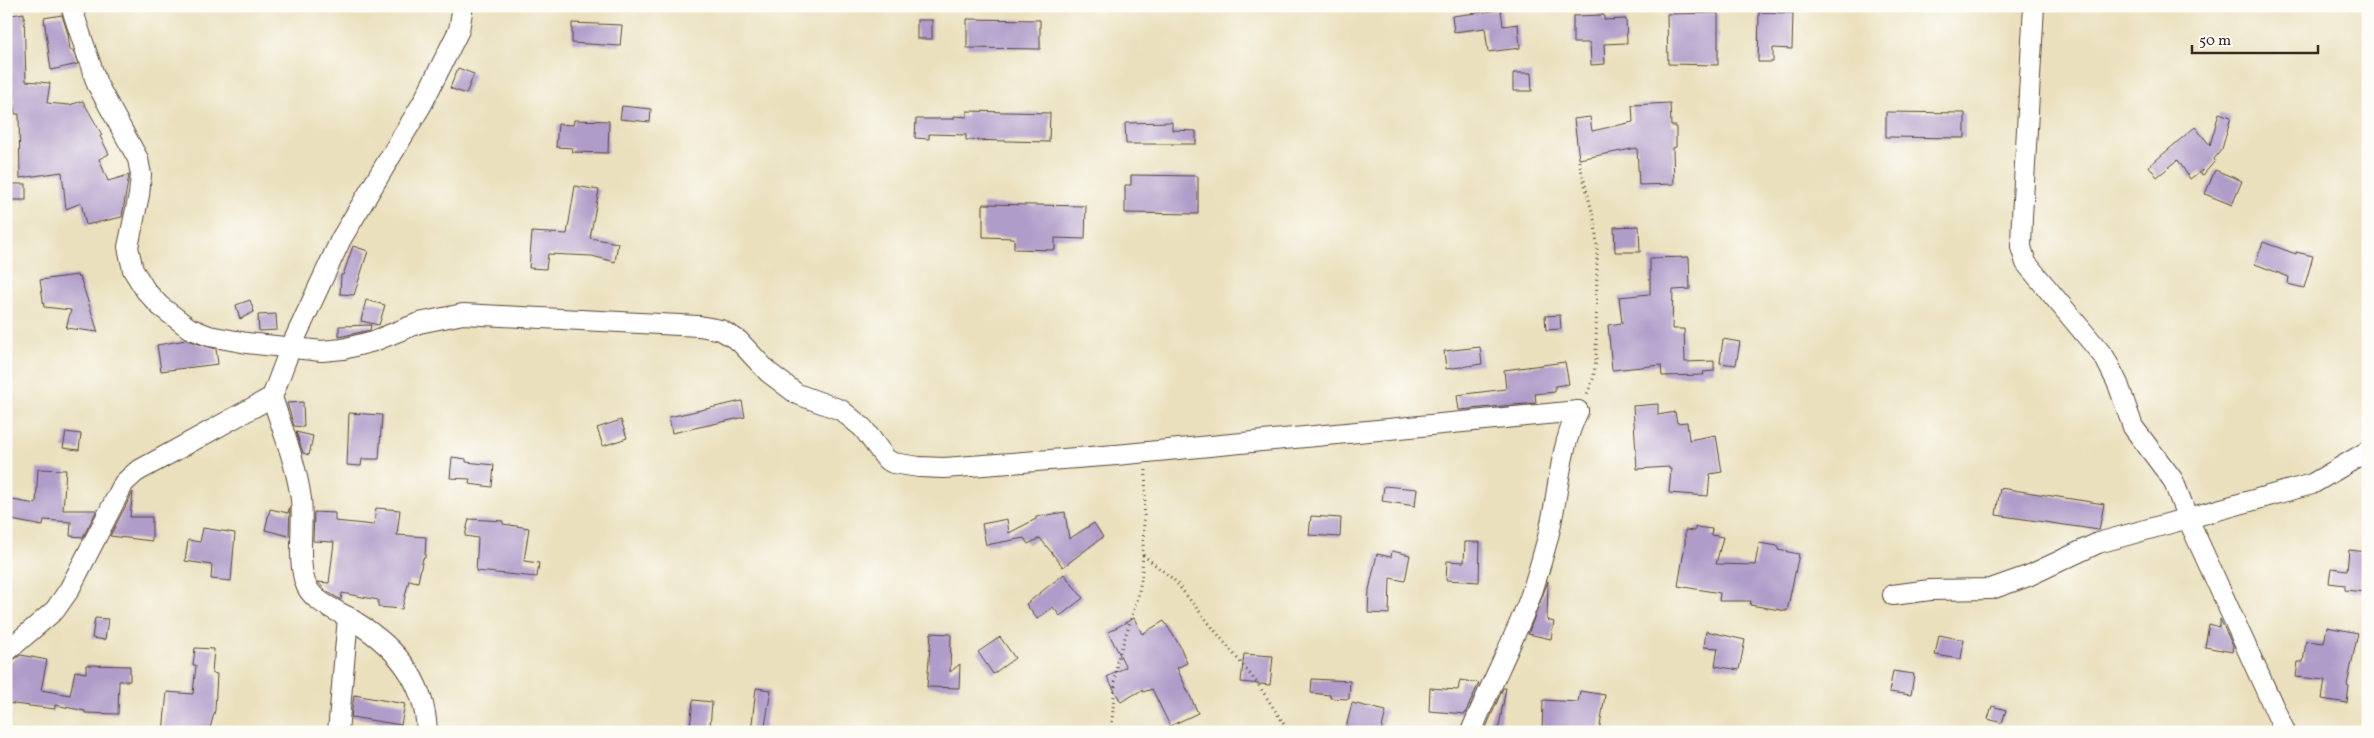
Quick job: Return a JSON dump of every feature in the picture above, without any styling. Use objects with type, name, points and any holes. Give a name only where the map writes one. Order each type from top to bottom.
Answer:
[{"type":"street","points":[[71,6],[97,84],[138,159],[140,175],[139,194],[128,247],[133,270],[160,306],[189,328],[209,336],[290,349],[322,351],[342,349],[374,341],[419,322],[463,314],[699,326],[721,330],[739,341],[768,372],[797,394],[832,405],[841,410],[863,428],[886,459],[893,463],[919,467],[944,468],[1147,452],[1578,411],[1566,441],[1548,540],[1535,583],[1471,732]]},
{"type":"street","points":[[6,652],[50,615],[69,590],[124,483],[136,472],[272,397],[290,349],[341,239],[422,104],[459,30],[463,6]]},
{"type":"street","points":[[2034,6],[2021,247],[2026,263],[2105,358],[2118,384],[2133,428],[2173,480],[2188,519],[2285,732]]},
{"type":"street","points":[[272,397],[286,435],[296,473],[301,501],[303,573],[308,588],[321,602],[369,630],[388,645],[406,666],[419,686],[426,714],[427,732]]},
{"type":"street","points":[[1893,595],[1930,590],[1991,589],[2028,576],[2098,542],[2312,484],[2368,451]]},
{"type":"street","points":[[338,732],[348,617]]},
{"type":"path","points":[[1578,411],[1593,379],[1596,361],[1598,246],[1595,223],[1580,161]]},
{"type":"path","points":[[1112,732],[1117,662],[1138,597],[1142,574],[1147,452]]},
{"type":"path","points":[[1142,554],[1174,580],[1258,684],[1289,732]]},
{"type":"building","points":[[1501,10],[1503,26],[1518,24],[1520,48],[1488,52],[1485,28],[1454,32],[1452,16]]},
{"type":"building","points":[[1759,12],[1793,13],[1792,49],[1773,48],[1773,62],[1758,62]]},
{"type":"building","points":[[24,13],[26,81],[50,83],[47,103],[69,105],[83,101],[102,135],[100,136],[109,154],[99,159],[108,181],[129,175],[122,217],[86,225],[81,203],[66,209],[62,172],[20,178],[19,114],[15,114],[12,81],[6,81],[6,16]]},
{"type":"building","points":[[1718,13],[1718,65],[1668,64],[1667,14]]},
{"type":"building","points":[[62,15],[68,34],[70,50],[73,50],[78,64],[51,70],[44,18]]},
{"type":"building","points":[[1604,15],[1604,20],[1626,19],[1627,43],[1604,44],[1605,64],[1591,65],[1590,43],[1573,43],[1573,16]]},
{"type":"building","points":[[967,19],[1040,20],[1040,49],[967,48]]},
{"type":"building","points":[[917,20],[932,20],[932,39],[917,39]]},
{"type":"building","points":[[572,23],[622,25],[620,46],[572,43]]},
{"type":"building","points":[[458,68],[474,74],[466,94],[450,88]]},
{"type":"building","points":[[1513,73],[1531,73],[1532,91],[1513,91]]},
{"type":"building","points":[[1670,103],[1671,126],[1676,126],[1676,147],[1673,148],[1674,184],[1639,185],[1637,148],[1579,159],[1574,119],[1590,117],[1592,131],[1633,122],[1632,105]]},
{"type":"building","points":[[622,106],[651,109],[650,122],[620,119]]},
{"type":"building","points":[[967,111],[1050,113],[1049,142],[966,140],[966,135],[929,134],[929,139],[915,138],[916,119],[954,119],[954,116],[967,117]]},
{"type":"building","points":[[1886,112],[1965,113],[1965,138],[1886,137]]},
{"type":"building","points":[[2219,113],[2231,117],[2222,149],[2203,175],[2201,174],[2202,170],[2190,179],[2178,160],[2157,177],[2149,166],[2195,127],[2210,145]]},
{"type":"building","points":[[574,120],[609,121],[608,153],[572,152],[573,148],[556,147],[558,124],[573,125]]},
{"type":"building","points":[[1172,122],[1172,130],[1196,131],[1196,144],[1126,144],[1125,123]]},
{"type":"building","points":[[2215,170],[2242,181],[2232,205],[2205,194]]},
{"type":"building","points":[[1131,175],[1198,176],[1198,214],[1125,213],[1125,185],[1131,185]]},
{"type":"building","points":[[7,184],[26,184],[26,200],[7,200]]},
{"type":"building","points":[[575,186],[599,190],[590,238],[618,243],[615,262],[592,256],[548,254],[546,269],[529,268],[532,232],[567,234]]},
{"type":"building","points":[[983,204],[1086,206],[1085,239],[1055,238],[1055,250],[1014,249],[1014,238],[983,237]]},
{"type":"building","points":[[1639,226],[1640,252],[1615,252],[1614,227]]},
{"type":"building","points":[[2263,242],[2296,254],[2296,252],[2313,256],[2304,288],[2288,284],[2289,277],[2255,264]]},
{"type":"building","points":[[353,246],[368,251],[354,295],[340,294],[341,275],[343,275]]},
{"type":"building","points":[[1689,257],[1690,289],[1673,290],[1672,329],[1684,329],[1685,362],[1714,361],[1714,371],[1703,372],[1704,375],[1662,376],[1661,365],[1612,370],[1608,325],[1622,323],[1619,297],[1650,294],[1650,258]]},
{"type":"building","points":[[77,275],[78,278],[80,277],[98,332],[66,328],[71,310],[44,307],[40,280]]},
{"type":"building","points":[[250,300],[254,312],[240,319],[236,305]]},
{"type":"building","points":[[366,300],[385,305],[379,325],[361,321]]},
{"type":"building","points":[[276,314],[277,330],[259,331],[258,315]]},
{"type":"building","points":[[1560,315],[1561,329],[1546,330],[1545,316]]},
{"type":"building","points":[[371,325],[370,330],[339,337],[339,326]]},
{"type":"building","points":[[1723,339],[1740,342],[1736,365],[1720,363]]},
{"type":"building","points":[[186,340],[216,349],[218,364],[161,371],[157,345]]},
{"type":"building","points":[[1480,347],[1482,364],[1446,369],[1444,351]]},
{"type":"building","points":[[1565,362],[1569,384],[1555,386],[1555,392],[1535,394],[1536,403],[1459,410],[1457,395],[1506,389],[1504,370]]},
{"type":"building","points":[[742,401],[745,417],[672,433],[669,417]]},
{"type":"building","points":[[303,402],[304,427],[294,426],[287,403]]},
{"type":"building","points":[[1658,404],[1658,415],[1675,412],[1677,423],[1687,422],[1689,440],[1716,435],[1722,472],[1710,474],[1708,496],[1669,493],[1671,469],[1669,467],[1637,469],[1633,406]]},
{"type":"building","points":[[349,413],[382,415],[379,459],[362,459],[361,466],[347,465]]},
{"type":"building","points":[[621,420],[627,438],[603,446],[597,428]]},
{"type":"building","points":[[66,432],[81,434],[79,450],[63,448]]},
{"type":"building","points":[[296,432],[313,436],[309,455],[303,453]]},
{"type":"building","points":[[452,457],[466,459],[466,462],[494,465],[492,487],[469,484],[470,479],[450,478]]},
{"type":"building","points":[[38,469],[66,470],[63,510],[97,510],[83,537],[70,536],[71,522],[44,520],[43,526],[6,519],[6,499],[36,504]]},
{"type":"building","points":[[1384,486],[1417,489],[1415,506],[1382,501]]},
{"type":"building","points":[[2000,488],[2104,504],[2099,530],[1996,515]]},
{"type":"building","points":[[133,492],[130,517],[152,517],[152,541],[110,536]]},
{"type":"building","points":[[290,506],[289,536],[265,530],[270,509],[288,513]]},
{"type":"building","points":[[376,508],[400,510],[397,535],[426,537],[425,558],[423,558],[418,582],[409,580],[402,609],[378,607],[378,600],[342,593],[341,600],[326,591],[318,582],[329,583],[334,542],[313,541],[314,512],[335,513],[335,521],[374,525]]},
{"type":"building","points":[[1065,512],[1069,539],[1094,523],[1103,537],[1063,567],[1040,538],[1028,544],[1024,538],[986,545],[982,524],[1007,519],[1009,533],[1036,519],[1036,517]]},
{"type":"building","points":[[1311,516],[1341,518],[1340,537],[1309,535]]},
{"type":"building","points":[[469,519],[503,521],[503,524],[529,528],[524,561],[539,563],[537,577],[476,571],[478,538],[465,536]]},
{"type":"building","points":[[1695,527],[1712,529],[1711,535],[1723,537],[1716,564],[1755,565],[1759,543],[1778,546],[1778,550],[1799,554],[1787,611],[1750,605],[1751,601],[1719,601],[1720,593],[1678,586],[1685,545],[1685,530],[1695,531]]},
{"type":"building","points":[[203,528],[235,533],[231,581],[211,579],[212,565],[185,561],[188,540],[200,542]]},
{"type":"building","points":[[1465,542],[1480,542],[1479,582],[1446,580],[1447,561],[1464,562]]},
{"type":"building","points":[[2349,550],[2368,552],[2365,592],[2345,590],[2345,585],[2329,583],[2331,568],[2347,570]]},
{"type":"building","points":[[1392,551],[1410,555],[1405,581],[1390,578],[1389,614],[1368,613],[1369,590],[1377,554],[1391,557]]},
{"type":"building","points":[[1064,574],[1083,598],[1060,616],[1053,607],[1037,619],[1026,604]]},
{"type":"building","points":[[1548,581],[1547,620],[1554,622],[1551,639],[1528,634]]},
{"type":"building","points":[[95,618],[108,619],[105,640],[92,638]]},
{"type":"building","points":[[1134,618],[1142,634],[1164,621],[1180,646],[1187,663],[1177,668],[1198,713],[1170,726],[1152,689],[1143,692],[1142,690],[1121,702],[1107,677],[1126,667],[1108,632]]},
{"type":"building","points":[[2220,619],[2233,646],[2232,652],[2205,647],[2209,624],[2220,627]]},
{"type":"building","points":[[2327,627],[2358,633],[2347,685],[2349,686],[2347,703],[2322,699],[2325,680],[2296,677],[2298,662],[2303,662],[2306,641],[2324,643]]},
{"type":"building","points":[[1706,631],[1745,640],[1739,670],[1715,666],[1718,648],[1704,647]]},
{"type":"building","points":[[931,633],[951,634],[950,672],[960,664],[959,688],[927,687]]},
{"type":"building","points":[[1939,635],[1964,640],[1961,659],[1935,655]]},
{"type":"building","points":[[1000,637],[1015,658],[993,674],[978,652]]},
{"type":"building","points":[[195,648],[214,649],[212,673],[217,674],[215,710],[209,732],[163,732],[167,692],[193,694],[196,665],[193,665]]},
{"type":"building","points":[[1244,654],[1273,656],[1270,685],[1241,682]]},
{"type":"building","points":[[21,655],[47,660],[41,690],[70,695],[75,671],[86,673],[86,665],[130,666],[130,681],[119,681],[118,714],[85,713],[85,711],[55,705],[55,709],[6,703],[6,664]]},
{"type":"building","points":[[1893,671],[1914,674],[1911,695],[1889,692]]},
{"type":"building","points":[[1312,679],[1350,681],[1349,699],[1330,698],[1330,695],[1311,693]]},
{"type":"building","points":[[1460,680],[1479,683],[1465,714],[1429,711],[1430,688],[1458,690]]},
{"type":"building","points":[[756,688],[771,690],[764,732],[751,732]]},
{"type":"building","points":[[1503,688],[1506,688],[1498,732],[1484,732]]},
{"type":"building","points":[[1580,691],[1605,695],[1599,732],[1542,732],[1543,700],[1578,702]]},
{"type":"building","points":[[354,695],[405,704],[401,725],[351,717]]},
{"type":"building","points":[[693,700],[712,702],[710,728],[690,727]]},
{"type":"building","points":[[1352,703],[1386,711],[1381,732],[1345,732]]},
{"type":"building","points":[[1992,706],[2006,710],[2002,723],[1988,719]]}]
